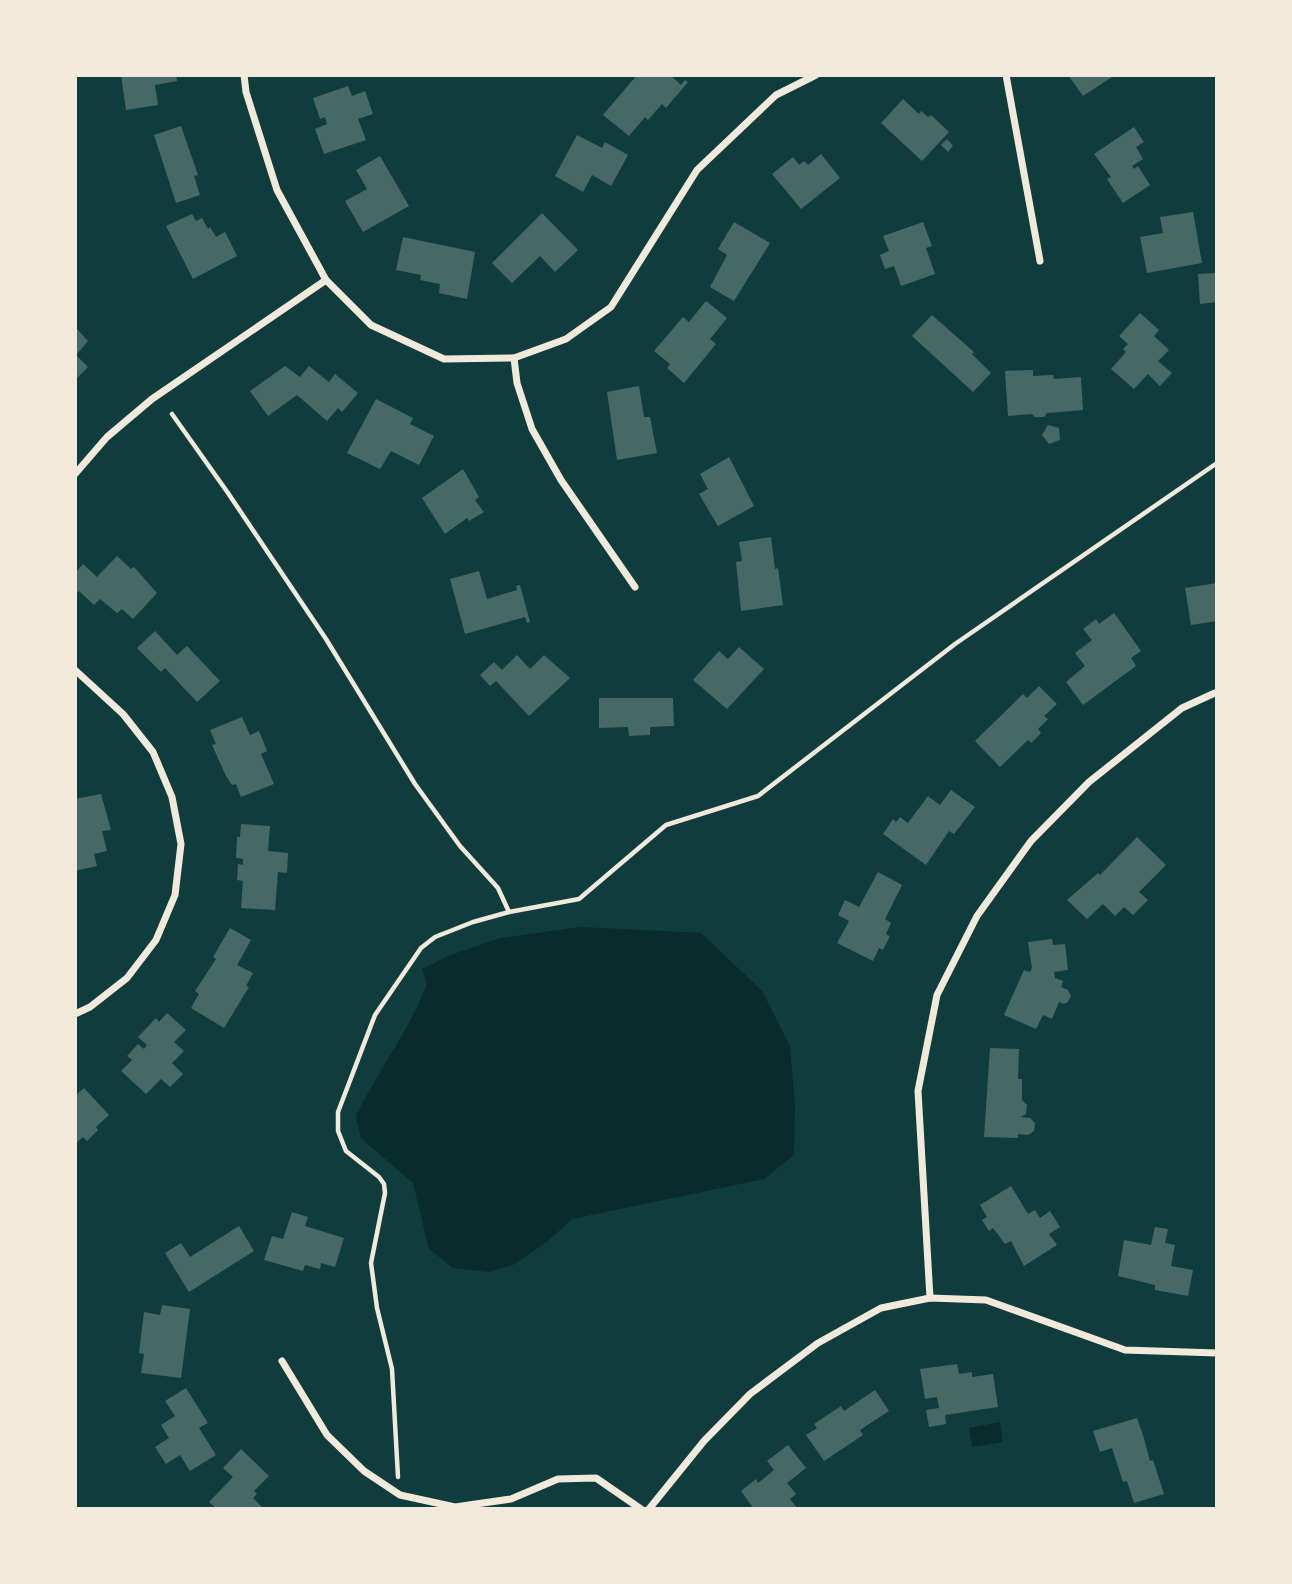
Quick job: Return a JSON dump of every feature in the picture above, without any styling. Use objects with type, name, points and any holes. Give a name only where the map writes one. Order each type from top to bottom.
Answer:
[{"type":"street","points":[[244,75],[246,92],[277,190],[326,280],[370,325],[444,359],[514,358],[566,339],[611,307],[697,170],[776,95],[816,75]]},
{"type":"street","points":[[1006,75],[1040,261]]},
{"type":"street","points":[[75,474],[107,437],[152,399],[326,280]]},
{"type":"street","points":[[514,358],[517,383],[532,429],[561,480],[635,587]]},
{"type":"street","points":[[75,670],[123,714],[153,752],[172,797],[180,844],[175,895],[156,940],[127,978],[90,1007],[75,1014]]},
{"type":"street","points":[[930,1298],[918,1091],[937,995],[977,916],[1031,841],[1089,782],[1182,708],[1217,692]]},
{"type":"street","points":[[649,1509],[704,1441],[750,1394],[818,1343],[881,1308],[930,1298],[986,1300],[1125,1350],[1217,1353]]},
{"type":"street","points":[[282,1361],[327,1435],[364,1471],[400,1495],[455,1507],[511,1499],[558,1479],[596,1478],[641,1509]]},
{"type":"path","points":[[172,414],[326,639],[415,784],[460,846],[498,888],[509,912]]},
{"type":"path","points":[[400,1495],[392,1369],[377,1308],[372,1263],[385,1193],[384,1184],[346,1151],[338,1131],[338,1112],[375,1015],[421,948],[435,937],[474,922],[509,912],[579,899],[666,825],[758,796],[955,644],[1217,463]]},
{"type":"water","points":[[581,927],[701,933],[762,991],[790,1046],[795,1107],[794,1155],[764,1179],[572,1219],[548,1241],[515,1264],[489,1272],[453,1268],[429,1249],[413,1183],[361,1138],[356,1116],[420,1001],[427,984],[422,969],[448,956],[500,938]]},
{"type":"water","points":[[1000,1422],[1003,1442],[972,1447],[969,1428]]},
{"type":"building","points":[[121,75],[176,75],[177,81],[155,85],[158,105],[126,110]]},
{"type":"building","points":[[637,75],[670,75],[681,85],[685,80],[688,82],[666,108],[662,104],[648,120],[645,117],[629,136],[603,115]]},
{"type":"building","points":[[1068,75],[1115,75],[1083,96]]},
{"type":"building","points":[[348,86],[352,96],[365,91],[373,114],[358,119],[366,140],[324,154],[315,129],[327,124],[325,117],[320,119],[313,98]]},
{"type":"building","points":[[903,99],[919,114],[921,111],[928,117],[931,115],[949,132],[922,161],[881,123]]},
{"type":"building","points":[[181,126],[198,175],[194,176],[200,195],[176,203],[154,135]]},
{"type":"building","points":[[1134,127],[1144,142],[1136,147],[1143,159],[1132,166],[1134,169],[1138,166],[1150,185],[1123,203],[1107,179],[1111,177],[1094,154]]},
{"type":"building","points":[[577,135],[602,148],[605,142],[628,155],[611,186],[592,175],[583,192],[555,176]]},
{"type":"building","points":[[947,139],[953,146],[948,152],[941,145]]},
{"type":"building","points":[[821,154],[840,178],[801,209],[772,174],[793,157],[799,165],[804,161],[808,165]]},
{"type":"building","points":[[380,156],[409,206],[363,232],[345,201],[367,189],[356,170]]},
{"type":"building","points":[[1193,212],[1202,263],[1147,273],[1140,237],[1163,233],[1160,217]]},
{"type":"building","points":[[542,213],[578,250],[555,272],[540,256],[512,283],[492,263]]},
{"type":"building","points":[[192,214],[196,221],[202,218],[216,237],[225,232],[237,256],[193,279],[166,226]]},
{"type":"building","points":[[734,222],[770,243],[734,301],[710,287],[727,255],[718,249]]},
{"type":"building","points":[[923,222],[932,246],[926,248],[935,274],[901,286],[894,266],[885,269],[880,255],[889,251],[883,236]]},
{"type":"building","points":[[403,237],[475,252],[467,299],[439,293],[440,284],[420,280],[421,275],[396,270]]},
{"type":"building","points":[[1217,273],[1217,302],[1200,304],[1198,274]]},
{"type":"building","points":[[706,301],[727,318],[710,339],[716,344],[684,383],[667,368],[670,364],[654,351],[683,317],[689,322]]},
{"type":"building","points":[[1140,313],[1159,330],[1154,336],[1169,350],[1158,361],[1172,373],[1160,386],[1148,374],[1134,389],[1111,369],[1126,352],[1123,349],[1128,344],[1119,336]]},
{"type":"building","points":[[932,315],[974,352],[972,354],[991,373],[973,392],[912,336]]},
{"type":"building","points":[[75,330],[88,341],[76,355],[88,367],[75,380]]},
{"type":"building","points":[[285,366],[300,377],[309,366],[329,382],[335,374],[358,393],[342,412],[338,408],[327,421],[297,395],[268,416],[250,391]]},
{"type":"building","points":[[1033,370],[1033,376],[1053,375],[1054,379],[1081,377],[1083,410],[1047,413],[1044,417],[1035,417],[1032,414],[1008,416],[1005,371]]},
{"type":"building","points":[[639,386],[644,417],[650,417],[657,453],[617,460],[607,392]]},
{"type":"building","points":[[376,399],[413,418],[410,424],[434,436],[419,465],[391,451],[380,469],[347,453]]},
{"type":"building","points":[[1048,425],[1059,428],[1060,440],[1049,444],[1042,435]]},
{"type":"building","points":[[729,457],[754,506],[718,526],[699,494],[708,489],[700,474]]},
{"type":"building","points":[[463,469],[479,497],[475,500],[484,512],[469,521],[467,518],[445,534],[422,498]]},
{"type":"building","points":[[771,537],[783,605],[741,611],[736,562],[742,561],[739,542]]},
{"type":"building","points":[[117,556],[131,569],[134,567],[157,593],[133,619],[122,609],[117,613],[100,599],[94,605],[79,591],[75,592],[75,573],[83,564],[97,577]]},
{"type":"building","points":[[479,571],[487,599],[517,590],[516,586],[520,585],[530,622],[527,623],[525,617],[465,634],[450,579]]},
{"type":"building","points":[[1217,583],[1217,621],[1191,625],[1185,588]]},
{"type":"building","points":[[1114,613],[1141,651],[1131,658],[1136,666],[1083,705],[1066,682],[1085,666],[1075,653],[1092,640],[1083,629],[1096,619],[1099,624]]},
{"type":"building","points":[[155,631],[177,655],[187,646],[220,681],[197,702],[165,668],[161,672],[137,648]]},
{"type":"building","points":[[739,647],[764,669],[727,709],[693,680],[719,651],[728,659]]},
{"type":"building","points":[[517,655],[530,669],[544,655],[570,678],[529,716],[496,681],[490,686],[480,675],[494,662],[502,670]]},
{"type":"building","points":[[1039,686],[1057,704],[1044,716],[1048,719],[1038,729],[1041,733],[1031,743],[1028,740],[1000,767],[975,741],[1023,694],[1027,698]]},
{"type":"building","points":[[599,698],[673,698],[674,726],[650,727],[650,735],[629,736],[628,727],[599,728]]},
{"type":"building","points":[[242,717],[250,735],[259,731],[267,751],[261,754],[274,784],[241,797],[236,784],[232,785],[226,776],[212,745],[216,744],[210,730]]},
{"type":"building","points":[[951,790],[975,807],[954,834],[949,831],[926,865],[883,834],[893,819],[896,822],[900,817],[908,823],[928,796],[940,805]]},
{"type":"building","points":[[101,794],[111,830],[102,831],[107,851],[94,854],[97,866],[75,871],[75,799]]},
{"type":"building","points":[[241,824],[270,826],[268,851],[288,853],[287,873],[278,872],[275,910],[241,908],[243,881],[237,880],[238,864],[243,865],[243,859],[236,858]]},
{"type":"building","points":[[1137,837],[1166,865],[1139,892],[1148,900],[1133,915],[1124,907],[1115,916],[1103,904],[1087,919],[1067,900],[1098,873],[1100,875]]},
{"type":"building","points":[[878,872],[902,885],[885,919],[891,923],[886,934],[889,938],[883,950],[879,948],[873,961],[837,943],[849,921],[838,915],[845,900],[859,907]]},
{"type":"building","points":[[230,928],[251,940],[237,965],[253,973],[246,986],[249,987],[224,1028],[191,1008],[199,994],[195,991],[216,959],[213,957]]},
{"type":"building","points":[[1052,939],[1053,945],[1065,944],[1068,970],[1054,972],[1055,978],[1063,981],[1061,987],[1068,990],[1071,996],[1064,1004],[1059,1002],[1052,1019],[1043,1015],[1036,1029],[1004,1015],[1024,970],[1030,972],[1032,968],[1028,942]]},
{"type":"building","points":[[167,1013],[186,1030],[174,1042],[184,1051],[172,1063],[183,1074],[170,1087],[161,1079],[146,1094],[121,1071],[132,1060],[127,1056],[138,1044],[144,1049],[147,1045],[138,1037],[156,1018],[159,1022]]},
{"type":"building","points":[[990,1048],[1019,1049],[1018,1079],[1022,1079],[1022,1100],[1027,1105],[1026,1114],[1021,1117],[1030,1118],[1035,1123],[1034,1131],[1028,1135],[1018,1134],[1018,1138],[984,1137]]},
{"type":"building","points":[[84,1088],[109,1115],[96,1127],[98,1130],[87,1141],[83,1137],[75,1144],[75,1096]]},
{"type":"building","points":[[1011,1186],[1028,1214],[1035,1210],[1040,1218],[1050,1211],[1060,1227],[1049,1234],[1057,1245],[1024,1266],[1011,1241],[1005,1244],[993,1228],[989,1231],[982,1220],[987,1217],[980,1205]]},
{"type":"building","points":[[292,1212],[308,1217],[305,1226],[344,1238],[335,1267],[321,1263],[320,1269],[305,1265],[303,1271],[264,1260],[272,1236],[283,1239]]},
{"type":"building","points":[[239,1226],[254,1251],[189,1292],[165,1253],[181,1243],[190,1257]]},
{"type":"building","points":[[1155,1227],[1168,1229],[1165,1243],[1175,1245],[1171,1266],[1193,1270],[1188,1296],[1155,1290],[1155,1285],[1118,1276],[1124,1240],[1151,1245]]},
{"type":"building","points":[[162,1305],[190,1309],[181,1378],[141,1373],[144,1354],[139,1353],[144,1312],[160,1315]]},
{"type":"building","points":[[957,1364],[959,1374],[972,1372],[972,1377],[993,1374],[998,1407],[945,1415],[946,1424],[929,1427],[926,1410],[939,1408],[937,1397],[925,1399],[920,1369]]},
{"type":"building","points":[[186,1388],[208,1423],[199,1428],[216,1455],[190,1471],[180,1455],[166,1464],[155,1447],[169,1438],[161,1425],[175,1416],[165,1401]]},
{"type":"building","points":[[875,1390],[889,1411],[860,1430],[863,1435],[824,1461],[806,1435],[817,1428],[814,1424],[841,1406],[844,1411]]},
{"type":"building","points":[[1137,1418],[1150,1461],[1153,1460],[1164,1494],[1134,1503],[1127,1481],[1123,1482],[1112,1448],[1100,1452],[1093,1431]]},
{"type":"building","points":[[788,1445],[806,1468],[787,1483],[796,1494],[790,1499],[798,1509],[754,1509],[741,1491],[756,1479],[758,1483],[774,1470],[767,1461]]},
{"type":"building","points":[[241,1449],[269,1476],[254,1491],[257,1494],[253,1498],[264,1509],[217,1509],[209,1502],[233,1477],[223,1468]]}]
